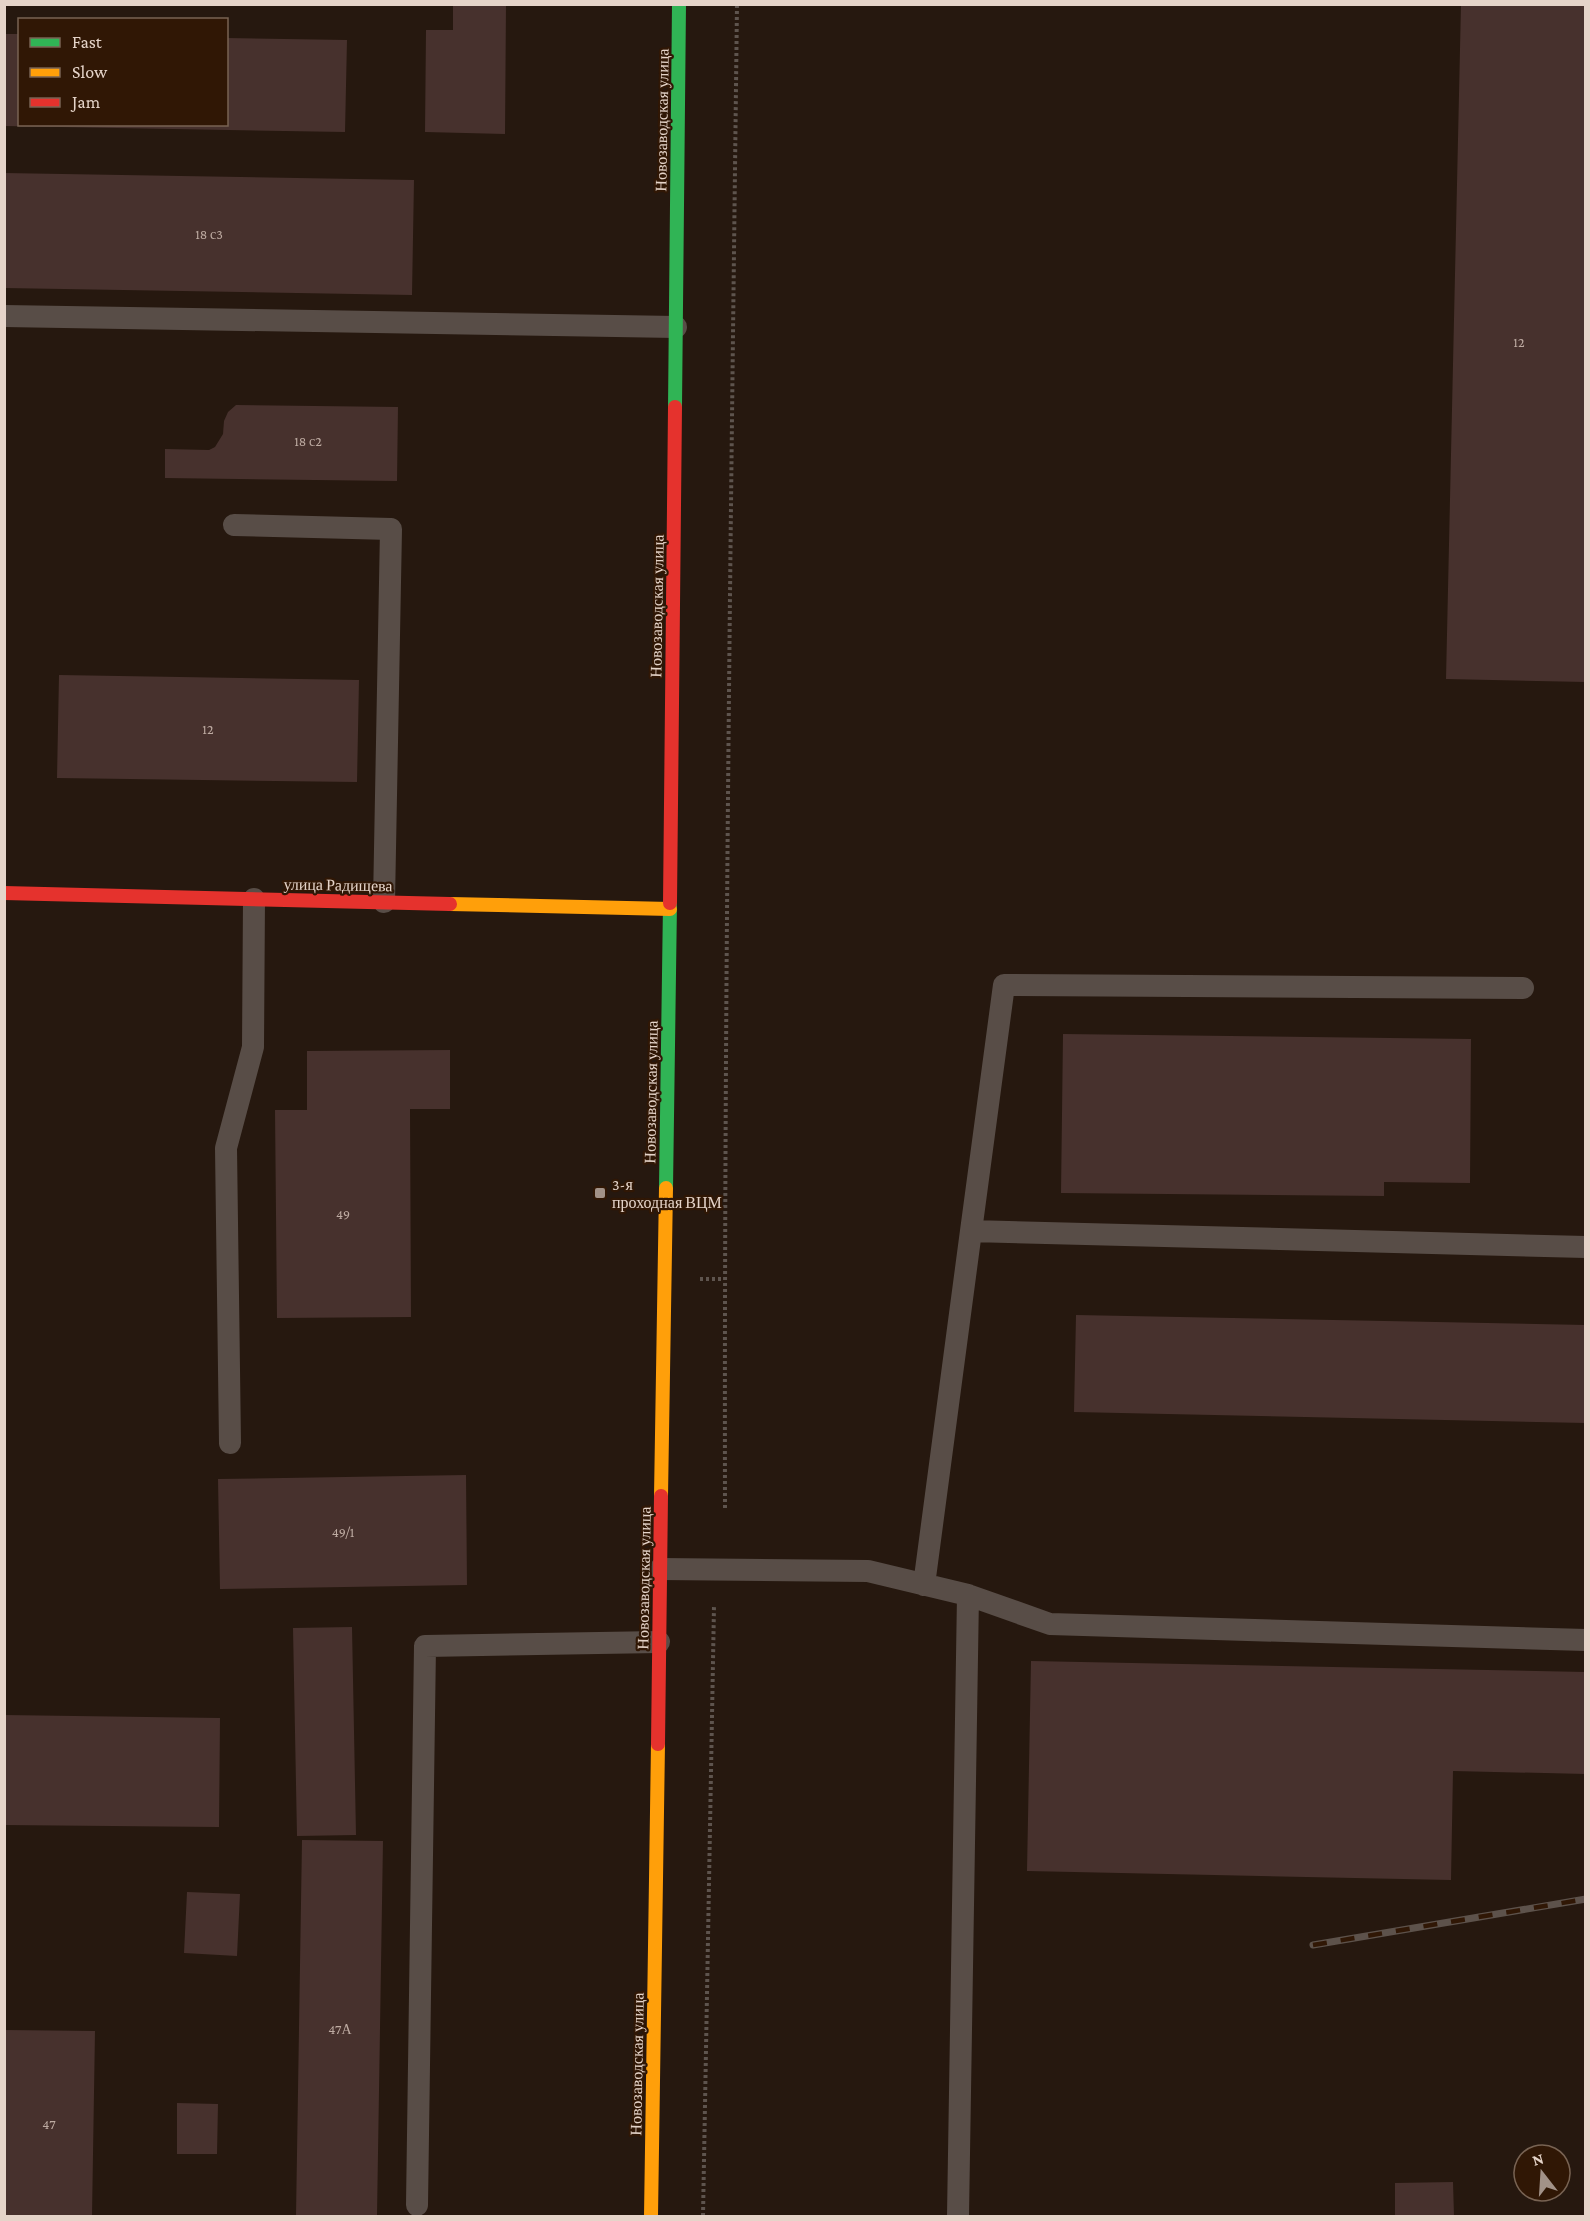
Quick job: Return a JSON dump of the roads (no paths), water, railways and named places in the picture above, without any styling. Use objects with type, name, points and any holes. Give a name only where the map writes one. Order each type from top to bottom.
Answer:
[{"type":"main road","name":"Новозаводская улица","points":[[651,2217],[670,909],[679,4]]},
{"type":"main road","name":"улица Радищева","points":[[4,893],[670,909]]},
{"type":"lane","points":[[4,316],[676,327]]},
{"type":"lane","points":[[234,525],[391,528],[384,902]]},
{"type":"lane","points":[[230,1443],[226,1148],[254,1047],[254,899]]},
{"type":"lane","points":[[924,1585],[1004,985],[1523,988]]},
{"type":"lane","points":[[971,1231],[1586,1247]]},
{"type":"lane","points":[[660,1569],[868,1571],[968,1595],[1050,1624],[1586,1640]]},
{"type":"lane","points":[[958,2217],[968,1595]]},
{"type":"lane","points":[[417,2205],[425,1646],[659,1642]]},
{"type":"railway","points":[[1313,1945],[1586,1899]]},
{"type":"place","name":"3-я проходная ВЦМ","points":[[600,1193]]}]
